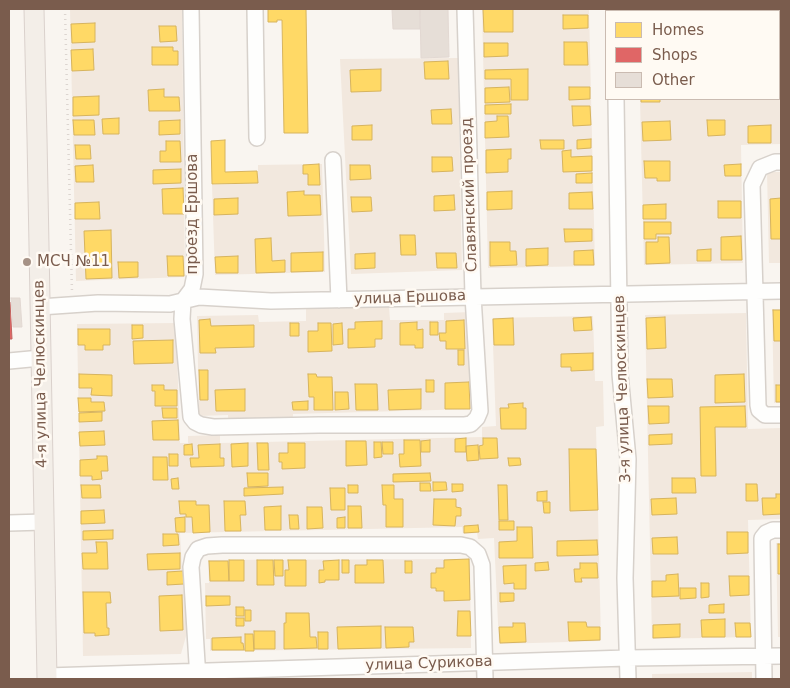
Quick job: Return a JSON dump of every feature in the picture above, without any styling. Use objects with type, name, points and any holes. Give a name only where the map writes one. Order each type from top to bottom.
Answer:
[{"type":"main road","name":"4-я улица Челюскинцев","points":[[34,9],[47,678]]},
{"type":"street","name":"проезд Ершова","points":[[190,9],[195,274],[192,289],[183,301],[182,319],[191,417]]},
{"type":"street","points":[[255,9],[257,138]]},
{"type":"street","name":"Славянский проезд","points":[[191,417],[201,425],[213,427],[465,425],[471,424],[477,418],[480,411],[473,296],[465,9]]},
{"type":"street","name":"3-я улица Челюскинцев","points":[[616,100],[620,374],[628,459],[625,578],[628,679]]},
{"type":"street","points":[[333,160],[339,300]]},
{"type":"street","points":[[781,162],[775,162],[760,168],[752,185],[758,405],[759,410],[765,415],[781,416]]},
{"type":"street","name":"улица Ершова","points":[[40,307],[98,304],[170,304],[199,297],[271,301],[781,291]]},
{"type":"street","points":[[9,361],[41,358]]},
{"type":"street","points":[[9,523],[44,522]]},
{"type":"street","points":[[764,679],[762,538],[769,531],[781,530]]},
{"type":"street","points":[[198,675],[191,567],[193,557],[198,549],[222,544],[461,545],[470,547],[478,554],[482,565],[485,679]]},
{"type":"street","name":"улица Сурикова","points":[[47,678],[198,675],[485,662],[781,656]]},
{"type":"path","points":[[65,9],[72,305]]},
{"type":"shaded area","points":[[70,9],[182,9],[185,277],[76,281]]},
{"type":"shaded area","points":[[482,9],[589,9],[595,266],[488,268]]},
{"type":"shaded area","points":[[781,54],[781,144],[741,145],[743,263],[644,265],[640,100],[780,100]]},
{"type":"shaded area","points":[[458,58],[462,270],[351,274],[340,59]]},
{"type":"shaded area","points":[[322,164],[325,272],[215,275],[212,185],[258,183],[258,165]]},
{"type":"shaded area","points":[[767,172],[781,172],[781,263],[769,263]]},
{"type":"shaded area","points":[[389,307],[390,320],[444,320],[444,313],[471,312],[470,365],[472,409],[293,414],[293,421],[228,423],[228,415],[199,416],[197,316],[258,315],[259,322],[306,321],[306,308]]},
{"type":"shaded area","points":[[772,309],[781,309],[781,403],[774,403]]},
{"type":"shaded area","points":[[746,313],[748,429],[781,428],[781,519],[748,520],[751,637],[652,639],[645,315]]},
{"type":"shaded area","points":[[593,316],[595,381],[603,381],[604,426],[596,427],[601,641],[499,644],[494,538],[478,539],[477,533],[463,534],[462,527],[180,533],[188,629],[181,654],[83,656],[77,324],[176,323],[180,443],[188,443],[188,436],[220,435],[220,443],[482,437],[482,427],[496,426],[492,318]]},
{"type":"shaded area","points":[[776,543],[781,543],[781,637],[778,637]]},
{"type":"shaded area","points":[[470,559],[471,648],[210,651],[210,639],[206,639],[205,583],[209,583],[208,560]]},
{"type":"shaded area","points":[[752,672],[752,679],[652,679],[652,674]]},
{"type":"building: Homes","points":[[268,9],[306,9],[308,133],[284,133],[282,20],[268,22]]},
{"type":"building: Homes","points":[[483,9],[513,9],[513,32],[484,32]]},
{"type":"building: Homes","points":[[639,9],[673,9],[673,10]]},
{"type":"building: Homes","points":[[737,9],[738,10],[716,10]]},
{"type":"building: Homes","points":[[781,9],[781,26],[780,10],[766,10]]},
{"type":"building: Homes","points":[[563,15],[588,15],[588,28],[563,29]]},
{"type":"building: Homes","points":[[95,23],[95,42],[72,43],[71,24]]},
{"type":"building: Homes","points":[[159,26],[176,26],[177,41],[160,42]]},
{"type":"building: Homes","points":[[564,42],[587,42],[588,65],[564,65]]},
{"type":"building: Homes","points":[[484,43],[508,43],[508,56],[484,57]]},
{"type":"building: Homes","points":[[152,47],[173,47],[173,51],[178,51],[178,65],[152,65]]},
{"type":"building: Homes","points":[[93,49],[94,70],[72,71],[71,50]]},
{"type":"building: Homes","points":[[448,61],[449,79],[425,79],[424,62]]},
{"type":"building: Homes","points":[[381,69],[381,91],[351,92],[350,70]]},
{"type":"building: Homes","points":[[528,69],[528,100],[511,100],[511,79],[485,79],[485,70]]},
{"type":"building: Homes","points":[[509,87],[510,102],[485,103],[485,88]]},
{"type":"building: Homes","points":[[569,87],[590,87],[590,99],[569,100]]},
{"type":"building: Homes","points":[[164,89],[164,97],[179,97],[180,111],[149,111],[148,90]]},
{"type":"building: Homes","points":[[99,96],[99,115],[73,116],[73,97]]},
{"type":"building: Homes","points":[[641,100],[660,100],[660,102],[641,102]]},
{"type":"building: Homes","points":[[511,104],[511,114],[485,114],[485,105]]},
{"type":"building: Homes","points":[[572,106],[590,106],[591,125],[573,126]]},
{"type":"building: Homes","points":[[451,109],[452,124],[432,124],[431,110]]},
{"type":"building: Homes","points":[[497,116],[508,116],[509,137],[485,138],[485,122],[497,121]]},
{"type":"building: Homes","points":[[119,118],[119,134],[103,134],[102,119]]},
{"type":"building: Homes","points":[[73,120],[94,120],[95,135],[74,135]]},
{"type":"building: Homes","points":[[180,120],[180,134],[159,135],[159,121]]},
{"type":"building: Homes","points":[[707,120],[725,120],[725,135],[708,136]]},
{"type":"building: Homes","points":[[670,121],[671,140],[643,141],[642,122]]},
{"type":"building: Homes","points":[[372,125],[372,140],[352,140],[352,126]]},
{"type":"building: Homes","points":[[771,125],[771,143],[748,143],[748,126]]},
{"type":"building: Homes","points":[[591,139],[591,148],[577,149],[577,140]]},
{"type":"building: Homes","points":[[225,140],[225,172],[257,171],[258,183],[212,184],[211,141]]},
{"type":"building: Homes","points":[[540,140],[564,140],[564,149],[541,149]]},
{"type":"building: Homes","points":[[166,141],[180,141],[181,162],[160,162],[160,151],[166,151]]},
{"type":"building: Homes","points":[[75,145],[90,145],[91,159],[76,159]]},
{"type":"building: Homes","points":[[511,149],[511,159],[508,159],[508,172],[486,173],[486,150]]},
{"type":"building: Homes","points":[[571,150],[571,157],[592,156],[592,171],[563,172],[562,151]]},
{"type":"building: Homes","points":[[432,157],[452,157],[453,171],[432,172]]},
{"type":"building: Homes","points":[[644,161],[670,161],[670,181],[657,181],[657,178],[645,178]]},
{"type":"building: Homes","points":[[319,164],[320,185],[308,185],[308,174],[303,174],[303,165]]},
{"type":"building: Homes","points":[[741,164],[741,176],[725,176],[724,165]]},
{"type":"building: Homes","points":[[93,165],[94,182],[76,182],[75,166]]},
{"type":"building: Homes","points":[[350,165],[370,165],[371,179],[350,180]]},
{"type":"building: Homes","points":[[181,169],[181,183],[153,184],[153,170]]},
{"type":"building: Homes","points":[[592,173],[592,183],[576,183],[576,174]]},
{"type":"building: Homes","points":[[183,188],[184,214],[163,214],[162,189]]},
{"type":"building: Homes","points":[[304,191],[304,195],[320,195],[321,215],[288,216],[287,192]]},
{"type":"building: Homes","points":[[512,191],[512,209],[487,210],[487,192]]},
{"type":"building: Homes","points":[[592,192],[593,209],[569,209],[569,193]]},
{"type":"building: Homes","points":[[454,195],[455,210],[434,211],[434,196]]},
{"type":"building: Homes","points":[[351,197],[371,197],[372,211],[352,212]]},
{"type":"building: Homes","points":[[238,198],[238,214],[214,215],[214,199]]},
{"type":"building: Homes","points":[[781,198],[781,239],[771,239],[770,199]]},
{"type":"building: Homes","points":[[718,201],[741,201],[741,218],[718,218]]},
{"type":"building: Homes","points":[[99,202],[100,219],[75,219],[75,203]]},
{"type":"building: Homes","points":[[666,204],[666,219],[643,219],[643,205]]},
{"type":"building: Homes","points":[[644,222],[671,222],[671,234],[656,234],[656,239],[644,239]]},
{"type":"building: Homes","points":[[564,229],[592,229],[592,241],[565,242]]},
{"type":"building: Homes","points":[[111,230],[112,278],[86,279],[84,231]]},
{"type":"building: Homes","points":[[400,235],[415,235],[416,255],[401,255]]},
{"type":"building: Homes","points":[[741,236],[742,260],[721,260],[721,237]]},
{"type":"building: Homes","points":[[658,237],[669,237],[670,263],[646,264],[646,242],[658,242]]},
{"type":"building: Homes","points":[[271,238],[272,261],[285,260],[285,272],[256,273],[255,239]]},
{"type":"building: Homes","points":[[490,242],[510,242],[510,251],[516,251],[517,265],[490,266]]},
{"type":"building: Homes","points":[[548,248],[548,265],[526,266],[526,249]]},
{"type":"building: Homes","points":[[711,249],[711,261],[697,261],[697,250]]},
{"type":"building: Homes","points":[[593,250],[594,265],[574,265],[574,251]]},
{"type":"building: Homes","points":[[323,252],[323,271],[291,272],[291,253]]},
{"type":"building: Homes","points":[[375,253],[375,268],[355,269],[355,254]]},
{"type":"building: Homes","points":[[436,253],[456,253],[457,268],[437,268]]},
{"type":"building: Homes","points":[[167,256],[183,256],[184,276],[168,276]]},
{"type":"building: Homes","points":[[238,256],[238,273],[216,273],[215,257]]},
{"type":"building: Homes","points":[[118,262],[138,262],[138,277],[119,278]]},
{"type":"building: Homes","points":[[773,310],[781,310],[781,341],[774,341]]},
{"type":"building: Homes","points":[[591,317],[592,330],[574,331],[573,318]]},
{"type":"building: Homes","points":[[665,317],[666,348],[647,349],[646,318]]},
{"type":"building: Homes","points":[[513,318],[514,345],[494,345],[493,319]]},
{"type":"building: Homes","points":[[210,319],[211,326],[254,325],[254,347],[215,348],[216,353],[200,353],[199,320]]},
{"type":"building: Homes","points":[[464,320],[465,349],[446,349],[446,341],[440,341],[439,333],[446,333],[446,321]]},
{"type":"building: Homes","points":[[382,321],[382,339],[375,339],[375,347],[348,348],[348,329],[355,329],[355,322]]},
{"type":"building: Homes","points":[[417,322],[417,330],[423,329],[423,348],[415,348],[415,345],[400,345],[400,323]]},
{"type":"building: Homes","points":[[430,322],[438,322],[438,335],[430,335]]},
{"type":"building: Homes","points":[[290,323],[299,323],[299,336],[290,336]]},
{"type":"building: Homes","points":[[318,323],[331,323],[332,351],[308,352],[308,331],[318,331]]},
{"type":"building: Homes","points":[[342,323],[343,344],[333,345],[333,324]]},
{"type":"building: Homes","points":[[132,325],[143,325],[143,338],[132,339]]},
{"type":"building: Homes","points":[[78,329],[110,329],[110,345],[103,345],[103,350],[85,350],[85,345],[78,345]]},
{"type":"building: Homes","points":[[173,340],[173,363],[134,364],[133,341]]},
{"type":"building: Homes","points":[[458,350],[464,350],[464,365],[458,365]]},
{"type":"building: Homes","points":[[593,353],[593,370],[571,371],[571,367],[561,367],[561,354]]},
{"type":"building: Homes","points":[[199,370],[208,370],[208,400],[200,400]]},
{"type":"building: Homes","points":[[79,374],[112,375],[112,396],[91,395],[92,388],[79,388]]},
{"type":"building: Homes","points":[[308,374],[316,374],[317,377],[332,377],[333,410],[314,410],[314,397],[309,397]]},
{"type":"building: Homes","points":[[744,374],[745,402],[715,403],[715,375]]},
{"type":"building: Homes","points":[[647,379],[672,379],[673,397],[648,398]]},
{"type":"building: Homes","points":[[426,380],[434,380],[434,392],[426,392]]},
{"type":"building: Homes","points":[[469,382],[470,409],[445,409],[445,383]]},
{"type":"building: Homes","points":[[355,384],[377,384],[378,410],[356,410]]},
{"type":"building: Homes","points":[[152,385],[164,385],[164,390],[177,390],[177,406],[155,406],[155,391],[152,391]]},
{"type":"building: Homes","points":[[776,385],[781,385],[781,402],[776,402]]},
{"type":"building: Homes","points":[[245,389],[245,411],[216,411],[215,390]]},
{"type":"building: Homes","points":[[421,389],[421,409],[389,410],[388,390]]},
{"type":"building: Homes","points":[[335,392],[348,392],[349,409],[335,410]]},
{"type":"building: Homes","points":[[78,398],[91,398],[91,402],[104,402],[105,411],[79,412]]},
{"type":"building: Homes","points":[[308,401],[308,410],[293,410],[292,402]]},
{"type":"building: Homes","points":[[523,403],[523,408],[526,408],[526,429],[501,429],[500,408],[509,408],[508,404]]},
{"type":"building: Homes","points":[[648,406],[669,406],[669,423],[649,424]]},
{"type":"building: Homes","points":[[745,406],[746,427],[715,427],[716,476],[701,476],[700,407]]},
{"type":"building: Homes","points":[[162,408],[177,408],[177,418],[163,418]]},
{"type":"building: Homes","points":[[102,412],[102,421],[79,422],[79,413]]},
{"type":"building: Homes","points":[[178,420],[179,440],[153,440],[152,421]]},
{"type":"building: Homes","points":[[104,431],[105,445],[80,446],[79,432]]},
{"type":"building: Homes","points":[[672,434],[672,444],[649,445],[649,435]]},
{"type":"building: Homes","points":[[466,438],[466,452],[455,452],[455,439]]},
{"type":"building: Homes","points":[[483,438],[497,438],[498,458],[480,459],[479,446],[483,445]]},
{"type":"building: Homes","points":[[404,440],[420,440],[421,466],[400,467],[399,454],[404,454]]},
{"type":"building: Homes","points":[[430,440],[430,452],[421,452],[421,441]]},
{"type":"building: Homes","points":[[346,441],[366,441],[367,465],[346,466]]},
{"type":"building: Homes","points":[[374,442],[381,442],[382,457],[374,458]]},
{"type":"building: Homes","points":[[382,442],[393,442],[393,454],[383,454]]},
{"type":"building: Homes","points":[[248,443],[248,466],[232,467],[231,444]]},
{"type":"building: Homes","points":[[257,443],[268,443],[269,470],[258,470]]},
{"type":"building: Homes","points":[[288,443],[305,443],[305,468],[282,469],[282,462],[279,462],[279,453],[288,453]]},
{"type":"building: Homes","points":[[192,444],[193,455],[184,455],[184,445]]},
{"type":"building: Homes","points":[[220,444],[220,458],[224,458],[224,466],[191,467],[190,458],[199,458],[198,445]]},
{"type":"building: Homes","points":[[478,445],[479,460],[467,461],[466,446]]},
{"type":"building: Homes","points":[[569,449],[596,449],[598,510],[570,511]]},
{"type":"building: Homes","points":[[169,454],[178,454],[178,466],[169,466]]},
{"type":"building: Homes","points":[[97,456],[107,456],[108,471],[101,471],[102,479],[92,480],[92,476],[80,476],[80,460],[97,459]]},
{"type":"building: Homes","points":[[153,457],[167,457],[168,480],[153,480]]},
{"type":"building: Homes","points":[[508,458],[520,458],[521,465],[509,466]]},
{"type":"building: Homes","points":[[247,473],[268,473],[268,486],[248,487]]},
{"type":"building: Homes","points":[[430,473],[431,481],[393,482],[393,474]]},
{"type":"building: Homes","points":[[178,478],[179,489],[172,489],[171,479]]},
{"type":"building: Homes","points":[[672,478],[695,478],[696,493],[672,493]]},
{"type":"building: Homes","points":[[433,482],[446,482],[447,490],[433,491]]},
{"type":"building: Homes","points":[[420,483],[430,483],[431,491],[420,491]]},
{"type":"building: Homes","points":[[452,484],[463,484],[463,491],[452,492]]},
{"type":"building: Homes","points":[[746,484],[757,484],[758,501],[746,501]]},
{"type":"building: Homes","points":[[81,485],[100,485],[101,498],[82,498]]},
{"type":"building: Homes","points":[[348,485],[358,485],[358,493],[348,493]]},
{"type":"building: Homes","points":[[382,485],[394,485],[394,499],[403,499],[403,527],[386,527],[386,505],[383,505]]},
{"type":"building: Homes","points":[[498,485],[507,485],[508,520],[499,520]]},
{"type":"building: Homes","points":[[283,487],[283,494],[244,496],[244,488]]},
{"type":"building: Homes","points":[[330,488],[345,488],[345,510],[331,510]]},
{"type":"building: Homes","points":[[547,491],[547,501],[537,501],[537,492]]},
{"type":"building: Homes","points":[[776,494],[781,494],[781,514],[763,515],[762,498],[776,498]]},
{"type":"building: Homes","points":[[676,498],[677,514],[652,515],[651,499]]},
{"type":"building: Homes","points":[[434,499],[456,499],[456,507],[461,508],[461,516],[456,516],[455,526],[433,525]]},
{"type":"building: Homes","points":[[179,501],[196,501],[196,505],[209,505],[210,532],[193,533],[192,517],[180,514]]},
{"type":"building: Homes","points":[[224,501],[245,501],[246,515],[240,515],[241,531],[225,531]]},
{"type":"building: Homes","points":[[543,502],[550,502],[550,513],[544,513]]},
{"type":"building: Homes","points":[[281,506],[281,530],[265,530],[264,507]]},
{"type":"building: Homes","points":[[348,506],[361,506],[362,528],[348,528]]},
{"type":"building: Homes","points":[[307,507],[322,507],[323,528],[307,529]]},
{"type":"building: Homes","points":[[104,510],[105,523],[81,524],[81,511]]},
{"type":"building: Homes","points":[[289,515],[298,515],[299,529],[290,529]]},
{"type":"building: Homes","points":[[185,517],[185,532],[176,532],[175,518]]},
{"type":"building: Homes","points":[[345,517],[345,528],[337,528],[337,518]]},
{"type":"building: Homes","points":[[499,521],[514,521],[514,530],[499,530]]},
{"type":"building: Homes","points":[[478,525],[479,532],[464,533],[464,526]]},
{"type":"building: Homes","points":[[517,527],[532,527],[533,558],[499,558],[499,542],[517,541]]},
{"type":"building: Homes","points":[[113,530],[113,539],[83,540],[83,531]]},
{"type":"building: Homes","points":[[727,532],[748,532],[748,553],[727,554]]},
{"type":"building: Homes","points":[[163,534],[178,534],[179,545],[163,546]]},
{"type":"building: Homes","points":[[677,537],[678,554],[653,554],[652,538]]},
{"type":"building: Homes","points":[[597,540],[598,555],[557,556],[557,541]]},
{"type":"building: Homes","points":[[96,542],[107,542],[108,569],[83,569],[82,553],[97,553]]},
{"type":"building: Homes","points":[[778,544],[781,544],[781,574],[778,574]]},
{"type":"building: Homes","points":[[180,553],[180,569],[148,570],[147,554]]},
{"type":"building: Homes","points":[[469,559],[470,600],[444,601],[444,591],[436,591],[436,588],[431,588],[431,573],[436,573],[436,568],[444,568],[444,560]]},
{"type":"building: Homes","points":[[229,560],[244,560],[244,581],[229,581]]},
{"type":"building: Homes","points":[[257,560],[273,560],[274,585],[257,585]]},
{"type":"building: Homes","points":[[274,560],[283,560],[283,576],[275,576]]},
{"type":"building: Homes","points":[[288,560],[306,560],[306,586],[285,586],[285,570],[289,570]]},
{"type":"building: Homes","points":[[339,560],[339,580],[325,580],[325,582],[319,583],[319,570],[324,570],[323,561]]},
{"type":"building: Homes","points":[[342,560],[349,560],[349,573],[342,573]]},
{"type":"building: Homes","points":[[367,560],[383,560],[384,583],[355,583],[355,565],[367,565]]},
{"type":"building: Homes","points":[[209,561],[228,561],[229,581],[210,581]]},
{"type":"building: Homes","points":[[405,561],[412,561],[412,573],[405,573]]},
{"type":"building: Homes","points":[[548,562],[549,570],[535,571],[535,563]]},
{"type":"building: Homes","points":[[580,563],[597,563],[598,578],[581,578],[582,582],[575,582],[574,569],[580,569]]},
{"type":"building: Homes","points":[[526,565],[526,589],[514,589],[514,583],[504,584],[503,566]]},
{"type":"building: Homes","points":[[183,571],[184,584],[167,585],[167,572]]},
{"type":"building: Homes","points":[[678,574],[679,596],[652,597],[652,581],[666,581],[666,575]]},
{"type":"building: Homes","points":[[729,576],[749,576],[749,595],[730,596]]},
{"type":"building: Homes","points":[[701,583],[709,583],[709,597],[701,598]]},
{"type":"building: Homes","points":[[680,588],[696,588],[696,598],[680,599]]},
{"type":"building: Homes","points":[[83,592],[110,592],[111,603],[106,603],[109,635],[95,636],[95,633],[84,633]]},
{"type":"building: Homes","points":[[500,593],[514,593],[514,601],[500,602]]},
{"type":"building: Homes","points":[[182,595],[183,630],[160,631],[159,596]]},
{"type":"building: Homes","points":[[206,596],[230,596],[230,605],[206,606]]},
{"type":"building: Homes","points":[[724,604],[724,613],[709,613],[709,605]]},
{"type":"building: Homes","points":[[236,607],[244,607],[244,616],[236,616]]},
{"type":"building: Homes","points":[[245,610],[251,610],[251,621],[245,621]]},
{"type":"building: Homes","points":[[458,611],[470,611],[471,636],[457,636]]},
{"type":"building: Homes","points":[[286,613],[309,613],[310,637],[316,637],[317,648],[284,649]]},
{"type":"building: Homes","points":[[236,618],[244,618],[244,626],[236,626]]},
{"type":"building: Homes","points":[[725,619],[725,637],[702,637],[701,620]]},
{"type":"building: Homes","points":[[568,622],[586,622],[587,627],[600,627],[600,640],[569,641]]},
{"type":"building: Homes","points":[[513,623],[525,623],[526,642],[500,643],[499,627],[513,627]]},
{"type":"building: Homes","points":[[735,623],[750,623],[751,637],[736,637]]},
{"type":"building: Homes","points":[[680,624],[680,637],[653,638],[653,625]]},
{"type":"building: Homes","points":[[381,626],[381,648],[338,649],[337,627]]},
{"type":"building: Homes","points":[[385,627],[413,627],[414,642],[409,642],[409,647],[386,648]]},
{"type":"building: Homes","points":[[254,631],[275,631],[275,649],[254,649]]},
{"type":"building: Homes","points":[[318,632],[328,632],[328,649],[318,649]]},
{"type":"building: Homes","points":[[245,634],[253,634],[254,651],[245,651]]},
{"type":"building: Homes","points":[[241,637],[244,650],[212,650],[212,638]]},
{"type":"building: Shops","points":[[10,302],[12,339],[9,339]]},
{"type":"building: Other","points":[[392,9],[420,9],[420,29],[393,29]]},
{"type":"building: Other","points":[[420,9],[448,9],[449,57],[421,58]]},
{"type":"building: Other","points":[[11,298],[20,298],[22,327],[13,327]]},
{"type":"place","name":"МСЧ №11","points":[[27,262]]}]
